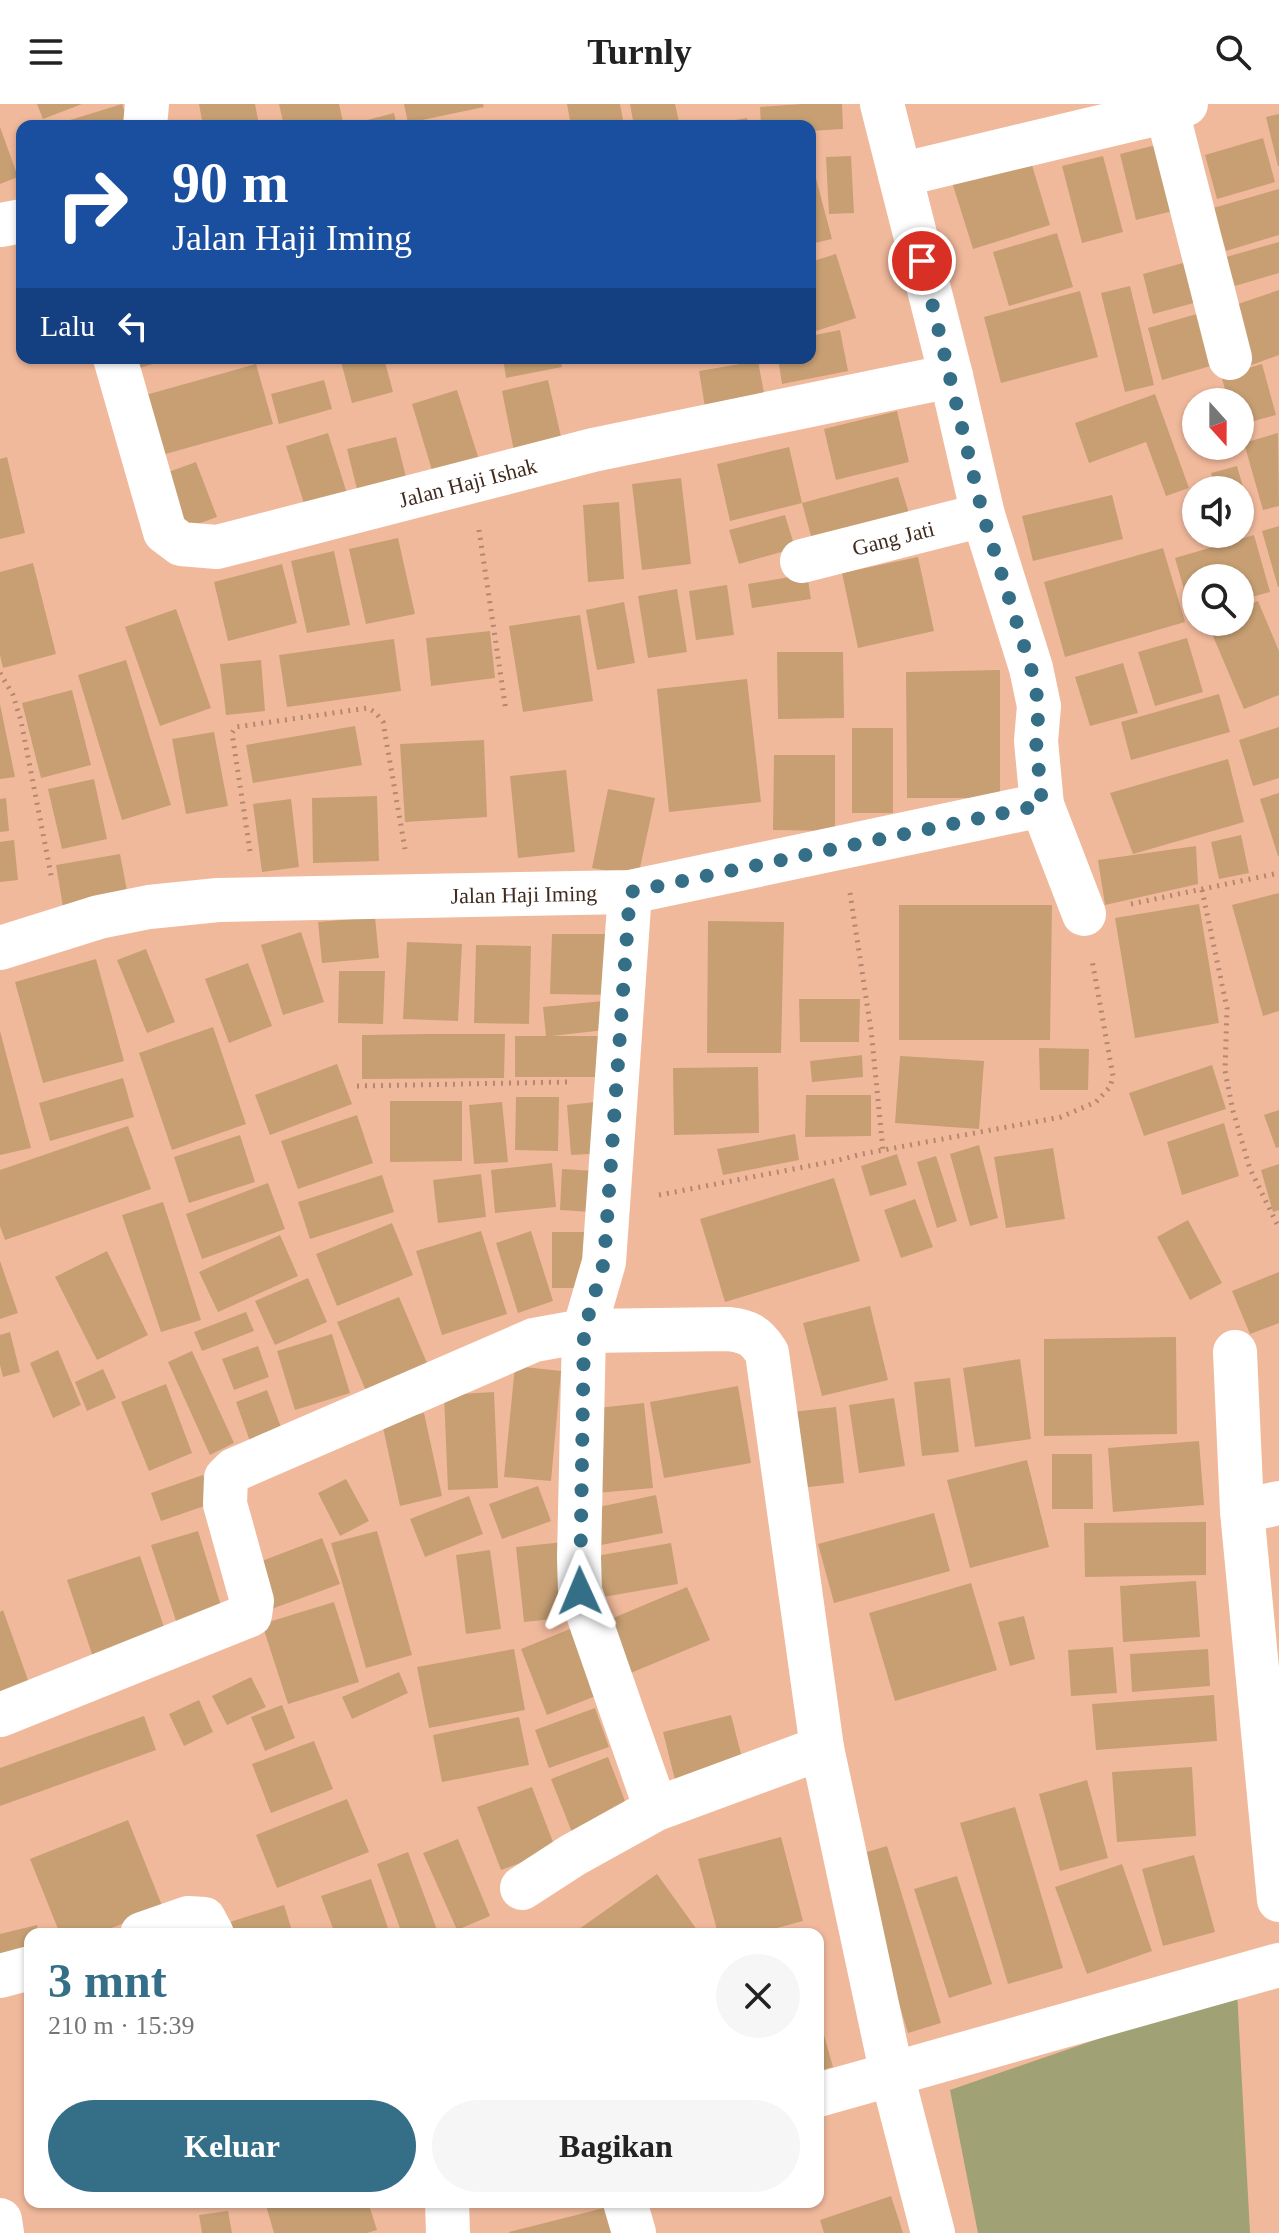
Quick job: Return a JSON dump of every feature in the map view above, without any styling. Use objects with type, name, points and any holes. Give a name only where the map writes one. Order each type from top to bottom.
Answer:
[{"type":"street","points":[[882,104],[983,515],[1031,668],[1039,706],[1036,741],[1042,805],[1084,914]]},
{"type":"street","points":[[900,175],[1177,108],[1230,358]]},
{"type":"street","name":"Jalan Haji Ishak","points":[[117,364],[165,532],[181,544],[217,547],[593,450],[951,376]]},
{"type":"street","name":"Gang Jati","points":[[802,561],[983,515]]},
{"type":"street","name":"Jalan Haji Iming","points":[[0,948],[99,917],[149,907],[257,899],[630,892],[1042,805]]},
{"type":"street","points":[[630,892],[604,1262],[584,1331],[580,1591],[656,1809]]},
{"type":"street","points":[[0,1715],[250,1615],[252,1601],[225,1504],[226,1478],[234,1470],[534,1340],[584,1331],[746,1331],[759,1339],[767,1353],[822,1748],[892,2075],[933,2233]]},
{"type":"street","points":[[1235,1352],[1260,1507],[1279,1900]]},
{"type":"street","points":[[522,1888],[573,1855],[656,1809],[822,1748]]},
{"type":"street","points":[[159,1928],[188,1918],[204,1919],[209,1928]]},
{"type":"street","points":[[824,2093],[1279,1965]]},
{"type":"street","points":[[0,1976],[24,1970]]},
{"type":"street","points":[[447,2208],[448,2233]]},
{"type":"street","points":[[627,2208],[634,2233]]},
{"type":"street","points":[[0,2220],[2,2233]]},
{"type":"path","points":[[468,482],[483,551],[506,711]]},
{"type":"path","points":[[0,673],[13,695],[21,721],[62,928]]},
{"type":"path","points":[[257,899],[232,733],[236,727],[246,724],[368,708],[383,722],[387,737],[413,898]]},
{"type":"path","points":[[843,847],[871,1030],[883,1150]]},
{"type":"path","points":[[608,1205],[1061,1117],[1096,1102],[1110,1087],[1113,1076],[1084,914],[1279,873]]},
{"type":"path","points":[[1202,890],[1227,1008],[1225,1071],[1233,1111],[1250,1169],[1279,1228]]},
{"type":"path","points":[[357,1086],[616,1083]]},
{"type":"green space","points":[[1237,1991],[1250,2233],[978,2233],[950,2090]]},
{"type":"building","points":[[37,104],[82,104],[43,119]]},
{"type":"building","points":[[122,104],[128,120],[70,120]]},
{"type":"building","points":[[199,104],[255,104],[258,120],[202,120]]},
{"type":"building","points":[[279,104],[339,104],[343,120],[283,120]]},
{"type":"building","points":[[404,104],[483,104],[484,107],[422,120],[407,120]]},
{"type":"building","points":[[567,104],[620,104],[623,120],[570,120]]},
{"type":"building","points":[[630,104],[675,104],[679,120],[633,120]]},
{"type":"building","points":[[842,104],[843,129],[816,131],[816,120],[761,120],[760,107]]},
{"type":"building","points":[[394,113],[396,120],[367,120]]},
{"type":"building","points":[[1279,114],[1279,166],[1278,166],[1266,117]]},
{"type":"building","points":[[0,127],[16,178],[0,184]]},
{"type":"building","points":[[1263,138],[1275,182],[1217,199],[1205,155]]},
{"type":"building","points":[[1156,145],[1173,211],[1136,220],[1120,154]]},
{"type":"building","points":[[1029,155],[1050,225],[973,249],[951,179]]},
{"type":"building","points":[[851,156],[854,213],[829,214],[826,157]]},
{"type":"building","points":[[1103,156],[1123,232],[1082,243],[1062,166]]},
{"type":"building","points":[[816,179],[832,239],[816,243]]},
{"type":"building","points":[[1279,189],[1279,235],[1226,251],[1213,208]]},
{"type":"building","points":[[1057,233],[1073,287],[1009,306],[993,252]]},
{"type":"building","points":[[1279,242],[1279,273],[1235,286],[1226,257]]},
{"type":"building","points":[[836,254],[856,318],[816,331],[816,260]]},
{"type":"building","points":[[1194,260],[1205,300],[1153,314],[1143,274]]},
{"type":"building","points":[[1130,286],[1154,385],[1125,392],[1101,293]]},
{"type":"building","points":[[1279,290],[1279,355],[1246,367],[1226,308]]},
{"type":"building","points":[[1080,291],[1098,357],[1001,383],[984,317]]},
{"type":"building","points":[[1207,311],[1221,363],[1162,380],[1148,328]]},
{"type":"building","points":[[840,330],[848,371],[782,384],[779,364],[816,364],[816,335]]},
{"type":"building","points":[[121,364],[152,364],[124,373]]},
{"type":"building","points":[[256,364],[273,424],[151,458],[135,398]]},
{"type":"building","points":[[342,364],[386,364],[393,392],[352,403]]},
{"type":"building","points":[[504,364],[561,364],[562,367],[506,378]]},
{"type":"building","points":[[759,364],[767,409],[707,419],[699,371]]},
{"type":"building","points":[[1262,364],[1276,415],[1254,421],[1254,388],[1225,388],[1221,376]]},
{"type":"building","points":[[324,380],[332,409],[279,424],[271,394]]},
{"type":"building","points":[[548,380],[562,441],[514,451],[502,391]]},
{"type":"building","points":[[457,390],[480,463],[434,477],[412,404]]},
{"type":"building","points":[[1155,394],[1185,476],[1182,476],[1182,490],[1166,496],[1146,442],[1089,463],[1075,423]]},
{"type":"building","points":[[897,411],[909,462],[836,480],[824,429]]},
{"type":"building","points":[[328,433],[349,500],[307,513],[286,446]]},
{"type":"building","points":[[1278,433],[1279,506],[1263,510],[1249,460],[1254,460],[1254,440]]},
{"type":"building","points":[[396,437],[406,477],[357,489],[347,449]]},
{"type":"building","points":[[789,447],[802,503],[730,521],[717,464]]},
{"type":"building","points":[[7,457],[25,533],[0,539],[0,459]]},
{"type":"building","points":[[196,462],[217,517],[184,529],[163,474]]},
{"type":"building","points":[[1237,466],[1240,476],[1212,476],[1211,473]]},
{"type":"building","points":[[898,477],[911,520],[814,547],[802,503]]},
{"type":"building","points":[[681,478],[691,564],[642,570],[632,484]]},
{"type":"building","points":[[1112,495],[1123,539],[1033,561],[1022,516]]},
{"type":"building","points":[[619,502],[624,579],[588,582],[583,505]]},
{"type":"building","points":[[785,515],[795,548],[739,564],[729,530]]},
{"type":"building","points":[[1279,526],[1279,587],[1278,587],[1262,531]]},
{"type":"building","points":[[1254,535],[1270,592],[1254,596],[1254,564],[1182,564],[1182,582],[1175,558],[1209,548],[1254,548]]},
{"type":"building","points":[[398,538],[415,614],[366,624],[349,549]]},
{"type":"building","points":[[1163,548],[1182,612],[1182,623],[1065,657],[1044,582]]},
{"type":"building","points":[[334,551],[350,625],[307,633],[291,561]]},
{"type":"building","points":[[918,557],[934,631],[858,648],[842,573]]},
{"type":"building","points":[[33,563],[56,654],[3,668],[0,655],[0,572]]},
{"type":"building","points":[[282,564],[297,623],[228,641],[214,582]]},
{"type":"building","points":[[807,574],[811,599],[752,608],[748,584]]},
{"type":"building","points":[[727,585],[734,635],[696,640],[689,591]]},
{"type":"building","points":[[677,589],[687,652],[648,658],[638,596]]},
{"type":"building","points":[[1258,601],[1279,651],[1279,695],[1244,709],[1213,636],[1254,636],[1254,603]]},
{"type":"building","points":[[624,602],[635,663],[597,670],[586,610]]},
{"type":"building","points":[[176,609],[211,708],[160,726],[125,627]]},
{"type":"building","points":[[580,615],[593,701],[523,712],[509,626]]},
{"type":"building","points":[[490,631],[495,678],[431,686],[426,638]]},
{"type":"building","points":[[1187,638],[1203,692],[1155,706],[1138,652]]},
{"type":"building","points":[[394,639],[401,691],[287,707],[279,655]]},
{"type":"building","points":[[777,652],[843,652],[844,718],[778,719]]},
{"type":"building","points":[[126,660],[171,805],[122,820],[78,675]]},
{"type":"building","points":[[261,660],[265,711],[226,715],[220,664]]},
{"type":"building","points":[[1123,663],[1138,713],[1090,726],[1075,677]]},
{"type":"building","points":[[1000,670],[1000,798],[907,798],[906,672]]},
{"type":"building","points":[[747,679],[761,802],[669,812],[657,689]]},
{"type":"building","points":[[72,690],[91,765],[41,778],[22,703]]},
{"type":"building","points":[[1219,694],[1230,732],[1131,760],[1121,722]]},
{"type":"building","points":[[0,704],[15,777],[0,779]]},
{"type":"building","points":[[355,726],[362,765],[253,783],[246,745]]},
{"type":"building","points":[[1279,727],[1279,778],[1253,786],[1239,740]]},
{"type":"building","points":[[852,728],[893,728],[893,813],[852,813]]},
{"type":"building","points":[[214,732],[228,806],[186,814],[172,739]]},
{"type":"building","points":[[484,740],[487,817],[405,822],[400,744]]},
{"type":"building","points":[[774,755],[835,755],[835,831],[773,830]]},
{"type":"building","points":[[1228,759],[1244,822],[1133,854],[1110,793]]},
{"type":"building","points":[[566,770],[575,852],[518,858],[510,776]]},
{"type":"building","points":[[94,779],[107,839],[62,849],[48,789]]},
{"type":"building","points":[[608,789],[655,798],[638,877],[592,868]]},
{"type":"building","points":[[1279,793],[1279,856],[1278,856],[1260,799]]},
{"type":"building","points":[[377,796],[379,861],[313,863],[312,798]]},
{"type":"building","points":[[6,798],[9,831],[0,832],[0,799]]},
{"type":"building","points":[[291,799],[299,867],[262,872],[253,804]]},
{"type":"building","points":[[1241,835],[1249,873],[1219,879],[1211,842]]},
{"type":"building","points":[[14,840],[18,880],[0,882],[0,842]]},
{"type":"building","points":[[1196,846],[1198,884],[1105,905],[1098,860]]},
{"type":"building","points":[[120,854],[128,896],[63,907],[56,865]]},
{"type":"building","points":[[1279,893],[1279,1011],[1263,1016],[1232,905]]},
{"type":"building","points":[[1199,904],[1219,1023],[1135,1038],[1115,918]]},
{"type":"building","points":[[899,905],[1052,905],[1050,1040],[899,1040]]},
{"type":"building","points":[[375,917],[379,958],[322,963],[318,922]]},
{"type":"building","points":[[708,921],[784,922],[781,1053],[707,1053]]},
{"type":"building","points":[[301,932],[324,1002],[283,1015],[261,945]]},
{"type":"building","points":[[552,934],[616,934],[616,995],[550,994]]},
{"type":"building","points":[[407,942],[462,944],[458,1021],[403,1019]]},
{"type":"building","points":[[476,945],[531,946],[529,1024],[474,1023]]},
{"type":"building","points":[[146,949],[175,1022],[147,1033],[117,960]]},
{"type":"building","points":[[96,959],[124,1061],[43,1083],[15,982]]},
{"type":"building","points":[[248,963],[272,1026],[229,1043],[205,979]]},
{"type":"building","points":[[339,971],[385,971],[383,1024],[338,1023]]},
{"type":"building","points":[[799,999],[860,999],[859,1042],[800,1042]]},
{"type":"building","points":[[603,1001],[605,1030],[552,1036],[612,1036],[612,1077],[515,1077],[515,1036],[546,1036],[543,1007]]},
{"type":"building","points":[[213,1027],[246,1124],[172,1150],[139,1053]]},
{"type":"building","points":[[0,1031],[31,1148],[0,1155]]},
{"type":"building","points":[[505,1034],[504,1078],[362,1079],[362,1035]]},
{"type":"building","points":[[1039,1048],[1089,1049],[1088,1090],[1040,1090]]},
{"type":"building","points":[[862,1055],[863,1077],[812,1082],[810,1061]]},
{"type":"building","points":[[900,1056],[984,1061],[979,1129],[895,1123]]},
{"type":"building","points":[[337,1064],[352,1104],[270,1135],[255,1095]]},
{"type":"building","points":[[1212,1065],[1226,1109],[1144,1136],[1129,1093]]},
{"type":"building","points":[[758,1067],[759,1133],[674,1135],[673,1068]]},
{"type":"building","points":[[123,1078],[134,1117],[50,1141],[39,1103]]},
{"type":"building","points":[[806,1095],[871,1095],[871,1136],[805,1137]]},
{"type":"building","points":[[516,1097],[559,1097],[558,1151],[515,1150]]},
{"type":"building","points":[[390,1101],[462,1101],[462,1161],[390,1162]]},
{"type":"building","points":[[605,1101],[609,1153],[571,1155],[567,1105]]},
{"type":"building","points":[[502,1102],[508,1162],[474,1164],[469,1105]]},
{"type":"building","points":[[1279,1110],[1279,1147],[1276,1148],[1264,1115]]},
{"type":"building","points":[[357,1115],[373,1163],[298,1189],[281,1141]]},
{"type":"building","points":[[1224,1123],[1239,1176],[1182,1195],[1167,1142]]},
{"type":"building","points":[[128,1126],[151,1189],[5,1240],[0,1226],[0,1170]]},
{"type":"building","points":[[795,1134],[799,1160],[723,1175],[717,1149]]},
{"type":"building","points":[[240,1135],[255,1182],[189,1203],[174,1157]]},
{"type":"building","points":[[979,1145],[998,1218],[970,1226],[950,1154]]},
{"type":"building","points":[[1053,1148],[1065,1219],[1006,1228],[994,1157]]},
{"type":"building","points":[[897,1154],[907,1185],[870,1196],[861,1166]]},
{"type":"building","points":[[936,1156],[957,1221],[937,1228],[917,1162]]},
{"type":"building","points":[[552,1163],[556,1207],[495,1213],[491,1170]]},
{"type":"building","points":[[1279,1164],[1279,1210],[1273,1212],[1261,1170]]},
{"type":"building","points":[[562,1169],[595,1171],[592,1212],[560,1210]]},
{"type":"building","points":[[481,1174],[486,1217],[438,1223],[433,1180]]},
{"type":"building","points":[[382,1175],[394,1212],[310,1239],[298,1202]]},
{"type":"building","points":[[834,1178],[860,1261],[725,1302],[700,1219]]},
{"type":"building","points":[[268,1183],[285,1229],[202,1259],[186,1214]]},
{"type":"building","points":[[915,1199],[933,1247],[901,1258],[884,1210]]},
{"type":"building","points":[[163,1202],[201,1320],[161,1332],[122,1215]]},
{"type":"building","points":[[1188,1220],[1222,1283],[1190,1300],[1157,1237]]},
{"type":"building","points":[[392,1223],[413,1275],[337,1306],[316,1254]]},
{"type":"building","points":[[481,1231],[507,1314],[442,1335],[416,1251]]},
{"type":"building","points":[[531,1231],[553,1301],[518,1313],[496,1243]]},
{"type":"building","points":[[552,1232],[592,1232],[592,1288],[552,1288]]},
{"type":"building","points":[[280,1235],[298,1276],[218,1312],[199,1272]]},
{"type":"building","points":[[107,1251],[148,1335],[97,1360],[55,1277]]},
{"type":"building","points":[[0,1261],[18,1313],[0,1319]]},
{"type":"building","points":[[1279,1272],[1279,1323],[1250,1334],[1232,1291]]},
{"type":"building","points":[[308,1278],[327,1322],[275,1345],[255,1301]]},
{"type":"building","points":[[399,1297],[433,1377],[371,1403],[337,1322]]},
{"type":"building","points":[[870,1306],[888,1380],[822,1396],[803,1323]]},
{"type":"building","points":[[246,1312],[254,1331],[202,1351],[194,1332]]},
{"type":"building","points":[[10,1332],[20,1372],[3,1377],[0,1335]]},
{"type":"building","points":[[332,1334],[350,1393],[295,1410],[277,1351]]},
{"type":"building","points":[[1176,1337],[1177,1434],[1044,1436],[1044,1339]]},
{"type":"building","points":[[258,1346],[269,1377],[234,1390],[222,1359]]},
{"type":"building","points":[[58,1350],[81,1405],[53,1418],[30,1363]]},
{"type":"building","points":[[192,1351],[234,1443],[210,1455],[168,1362]]},
{"type":"building","points":[[1020,1359],[1031,1439],[975,1447],[963,1368]]},
{"type":"building","points":[[515,1366],[561,1371],[551,1481],[504,1477]]},
{"type":"building","points":[[103,1369],[116,1398],[87,1411],[75,1382]]},
{"type":"building","points":[[950,1378],[959,1452],[922,1456],[914,1382]]},
{"type":"building","points":[[166,1384],[192,1453],[149,1471],[121,1402]]},
{"type":"building","points":[[738,1386],[751,1463],[664,1478],[650,1402]]},
{"type":"building","points":[[267,1390],[284,1435],[252,1447],[236,1402]]},
{"type":"building","points":[[494,1392],[498,1488],[448,1490],[444,1395]]},
{"type":"building","points":[[894,1398],[905,1466],[859,1473],[849,1405]]},
{"type":"building","points":[[644,1403],[653,1488],[597,1493],[588,1409]]},
{"type":"building","points":[[836,1407],[844,1483],[800,1488],[792,1412]]},
{"type":"building","points":[[424,1413],[442,1496],[400,1506],[382,1423]]},
{"type":"building","points":[[1199,1441],[1204,1505],[1113,1512],[1108,1448]]},
{"type":"building","points":[[1052,1454],[1092,1454],[1093,1509],[1052,1509]]},
{"type":"building","points":[[1027,1460],[1049,1547],[970,1568],[947,1480]]},
{"type":"building","points":[[203,1475],[213,1503],[161,1521],[151,1493]]},
{"type":"building","points":[[346,1479],[369,1521],[340,1536],[318,1493]]},
{"type":"building","points":[[538,1486],[551,1521],[502,1539],[489,1504]]},
{"type":"building","points":[[656,1495],[663,1533],[596,1546],[589,1509]]},
{"type":"building","points":[[469,1496],[483,1534],[425,1557],[410,1519]]},
{"type":"building","points":[[934,1513],[950,1571],[834,1603],[818,1544]]},
{"type":"building","points":[[1206,1522],[1206,1575],[1085,1577],[1084,1523]]},
{"type":"building","points":[[198,1531],[222,1609],[177,1624],[151,1545]]},
{"type":"building","points":[[377,1531],[412,1655],[366,1668],[331,1543]]},
{"type":"building","points":[[322,1538],[340,1584],[266,1611],[249,1566]]},
{"type":"building","points":[[564,1542],[572,1617],[524,1622],[516,1547]]},
{"type":"building","points":[[671,1543],[678,1584],[603,1597],[596,1556]]},
{"type":"building","points":[[490,1550],[501,1629],[466,1634],[456,1555]]},
{"type":"building","points":[[140,1556],[166,1633],[93,1657],[67,1580]]},
{"type":"building","points":[[1196,1581],[1200,1637],[1123,1642],[1120,1586]]},
{"type":"building","points":[[971,1583],[997,1670],[895,1701],[869,1613]]},
{"type":"building","points":[[687,1587],[710,1640],[621,1677],[599,1624]]},
{"type":"building","points":[[334,1602],[359,1682],[288,1704],[262,1624]]},
{"type":"building","points":[[3,1610],[33,1694],[0,1706],[0,1612]]},
{"type":"building","points":[[1024,1616],[1035,1659],[1010,1666],[998,1622]]},
{"type":"building","points":[[575,1627],[601,1694],[547,1715],[521,1649]]},
{"type":"building","points":[[1113,1647],[1117,1693],[1071,1696],[1068,1650]]},
{"type":"building","points":[[514,1649],[525,1710],[429,1728],[417,1667]]},
{"type":"building","points":[[1208,1649],[1210,1686],[1132,1692],[1130,1654]]},
{"type":"building","points":[[399,1672],[408,1693],[352,1719],[342,1697]]},
{"type":"building","points":[[251,1677],[266,1707],[227,1725],[212,1696]]},
{"type":"building","points":[[1214,1695],[1217,1741],[1096,1750],[1092,1704]]},
{"type":"building","points":[[199,1700],[213,1732],[184,1746],[169,1714]]},
{"type":"building","points":[[282,1705],[295,1738],[265,1751],[251,1717]]},
{"type":"building","points":[[595,1708],[609,1747],[549,1768],[535,1730]]},
{"type":"building","points":[[731,1715],[744,1766],[676,1784],[663,1732]]},
{"type":"building","points":[[144,1716],[156,1750],[0,1806],[0,1768]]},
{"type":"building","points":[[519,1717],[529,1765],[442,1782],[433,1735]]},
{"type":"building","points":[[314,1741],[333,1789],[271,1813],[252,1764]]},
{"type":"building","points":[[608,1757],[630,1814],[573,1835],[551,1779]]},
{"type":"building","points":[[1192,1767],[1196,1836],[1117,1842],[1112,1772]]},
{"type":"building","points":[[1087,1780],[1108,1858],[1060,1871],[1039,1794]]},
{"type":"building","points":[[532,1787],[556,1850],[501,1870],[477,1807]]},
{"type":"building","points":[[347,1799],[369,1852],[277,1888],[256,1835]]},
{"type":"building","points":[[1015,1807],[1063,1968],[1008,1984],[960,1823]]},
{"type":"building","points":[[128,1820],[163,1908],[111,1928],[58,1928],[30,1859]]},
{"type":"building","points":[[781,1837],[803,1921],[777,1928],[716,1928],[698,1859]]},
{"type":"building","points":[[458,1839],[490,1916],[456,1928],[423,1853]]},
{"type":"building","points":[[887,1846],[941,2023],[908,2033],[854,1856]]},
{"type":"building","points":[[408,1852],[436,1928],[400,1928],[377,1864]]},
{"type":"building","points":[[1194,1855],[1215,1932],[1163,1946],[1142,1869]]},
{"type":"building","points":[[1122,1864],[1152,1951],[1087,1974],[1055,1887]]},
{"type":"building","points":[[657,1874],[696,1928],[580,1928]]},
{"type":"building","points":[[957,1876],[992,1984],[949,1998],[914,1889]]},
{"type":"building","points":[[371,1879],[388,1928],[333,1928],[321,1896]]},
{"type":"building","points":[[284,1905],[291,1928],[232,1928],[230,1922]]},
{"type":"building","points":[[24,1928],[24,1966],[0,1972],[0,1934]]},
{"type":"building","points":[[824,2035],[833,2067],[824,2069]]},
{"type":"building","points":[[891,2196],[903,2233],[824,2233],[820,2220]]},
{"type":"building","points":[[267,2208],[370,2208],[377,2230],[367,2233],[274,2233]]},
{"type":"building","points":[[608,2208],[614,2233],[510,2233]]},
{"type":"building","points":[[228,2211],[232,2233],[202,2233],[199,2215]]},
{"type":"route","points":[[580,1591],[584,1331],[604,1262],[630,892],[1042,805],[1036,741],[1039,706],[1031,668],[983,515],[922,261]]}]
